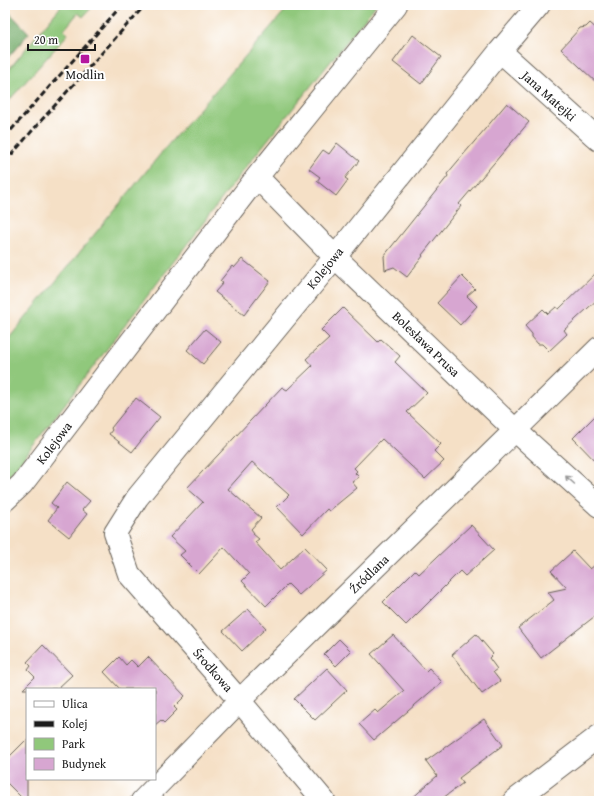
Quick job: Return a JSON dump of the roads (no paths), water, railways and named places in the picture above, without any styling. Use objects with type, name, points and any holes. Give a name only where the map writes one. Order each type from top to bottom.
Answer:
[{"type":"street","name":"Kolejowa","points":[[5,500],[22,484],[257,177],[396,5]]},
{"type":"street","name":"Kolejowa","points":[[115,533],[137,498],[539,5]]},
{"type":"street","name":"Jana Matejki","points":[[500,52],[599,140]]},
{"type":"street","name":"Bolesława Prusa","points":[[257,177],[335,257],[516,431],[599,506]]},
{"type":"street","name":"Źródlana","points":[[142,801],[239,700],[516,431],[599,348]]},
{"type":"street","name":"Środkowa","points":[[115,533],[129,574],[239,700],[324,801]]},
{"type":"street","points":[[514,801],[599,736]]},
{"type":"railway","points":[[5,137],[122,5]]},
{"type":"railway","points":[[5,162],[145,5]]},
{"type":"place","name":"Modlin","points":[[85,59]]}]
